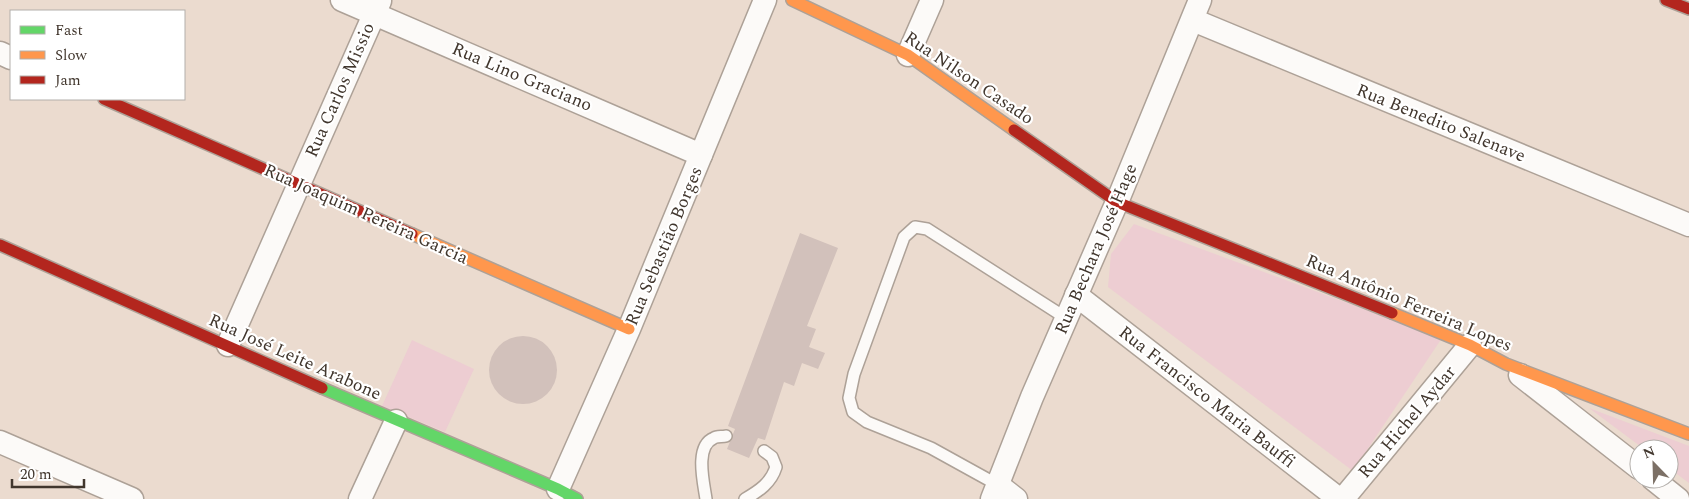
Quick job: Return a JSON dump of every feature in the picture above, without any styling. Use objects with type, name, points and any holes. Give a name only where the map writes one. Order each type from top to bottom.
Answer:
[{"type":"street","name":"Rua Lino Graciano","points":[[342,0],[378,7],[701,155]]},
{"type":"street","name":"Rua Sebastião Borges","points":[[568,494],[629,329],[765,0]]},
{"type":"street","name":"Rua Nilson Casado","points":[[792,0],[908,55],[1117,202]]},
{"type":"street","points":[[908,55],[932,0]]},
{"type":"street","points":[[1666,0],[1689,9]]},
{"type":"street","name":"Rua Carlos Missio","points":[[228,346],[298,184],[378,7]]},
{"type":"street","name":"Rua Bechara José Hage","points":[[995,492],[1032,397],[1117,202],[1196,10]]},
{"type":"street","name":"Rua Benedito Salenave","points":[[1196,10],[1689,225]]},
{"type":"street","name":"Rua Joaquim Pereira Garcia","points":[[106,100],[629,329]]},
{"type":"street","name":"Rua Antônio Ferreira Lopes","points":[[1117,202],[1470,345],[1506,364],[1689,434]]},
{"type":"street","name":"Rua José Leite Arabone","points":[[0,245],[396,421],[568,494]]},
{"type":"street","name":"Rua Francisco Maria Bauffi","points":[[1076,295],[1339,499]]},
{"type":"street","name":"Rua Hichel Aydar","points":[[1343,499],[1470,345]]},
{"type":"street","points":[[1506,364],[1629,460]]},
{"type":"street","points":[[360,499],[396,421]]},
{"type":"street","points":[[0,442],[132,499]]},
{"type":"street","points":[[1666,489],[1678,499]]},
{"type":"street","points":[[995,492],[1016,499]]},
{"type":"lane","points":[[995,492],[931,448],[867,422],[853,412],[849,398],[854,374],[904,237],[915,227],[927,229],[1066,318]]},
{"type":"lane","points":[[706,499],[702,464],[703,452],[713,438],[726,436]]},
{"type":"lane","points":[[744,499],[757,492],[772,477],[776,467],[772,457],[764,451]]},
{"type":"shaded area","points":[[1134,224],[1442,338],[1353,471],[1108,287],[1111,254]]},
{"type":"shaded area","points":[[412,340],[474,369],[445,432],[382,406]]},
{"type":"shaded area","points":[[1589,408],[1671,439],[1631,439]]},
{"type":"shaded area","points":[[1679,442],[1689,446],[1689,483],[1679,476]]},
{"type":"building","points":[[800,233],[838,248],[807,326],[816,329],[809,347],[825,353],[818,369],[802,363],[794,386],[784,382],[765,440],[758,438],[749,458],[727,449],[735,429],[728,426]]},
{"type":"building","points":[[523,336],[536,339],[547,346],[554,357],[557,370],[554,383],[547,394],[536,401],[523,404],[510,401],[499,394],[492,383],[489,370],[492,357],[499,346],[510,339]]},
{"type":"traffic: fast","points":[[322,388],[558,489],[577,499]]},
{"type":"traffic: slow","points":[[792,0],[908,55],[1014,130]]},
{"type":"traffic: slow","points":[[412,234],[629,329]]},
{"type":"traffic: slow","points":[[1392,313],[1470,345],[1506,364],[1689,434]]},
{"type":"traffic: jam","points":[[1666,0],[1689,9]]},
{"type":"traffic: jam","points":[[106,100],[412,234]]},
{"type":"traffic: jam","points":[[1014,130],[1117,202],[1392,313]]},
{"type":"traffic: jam","points":[[0,245],[322,388]]}]
